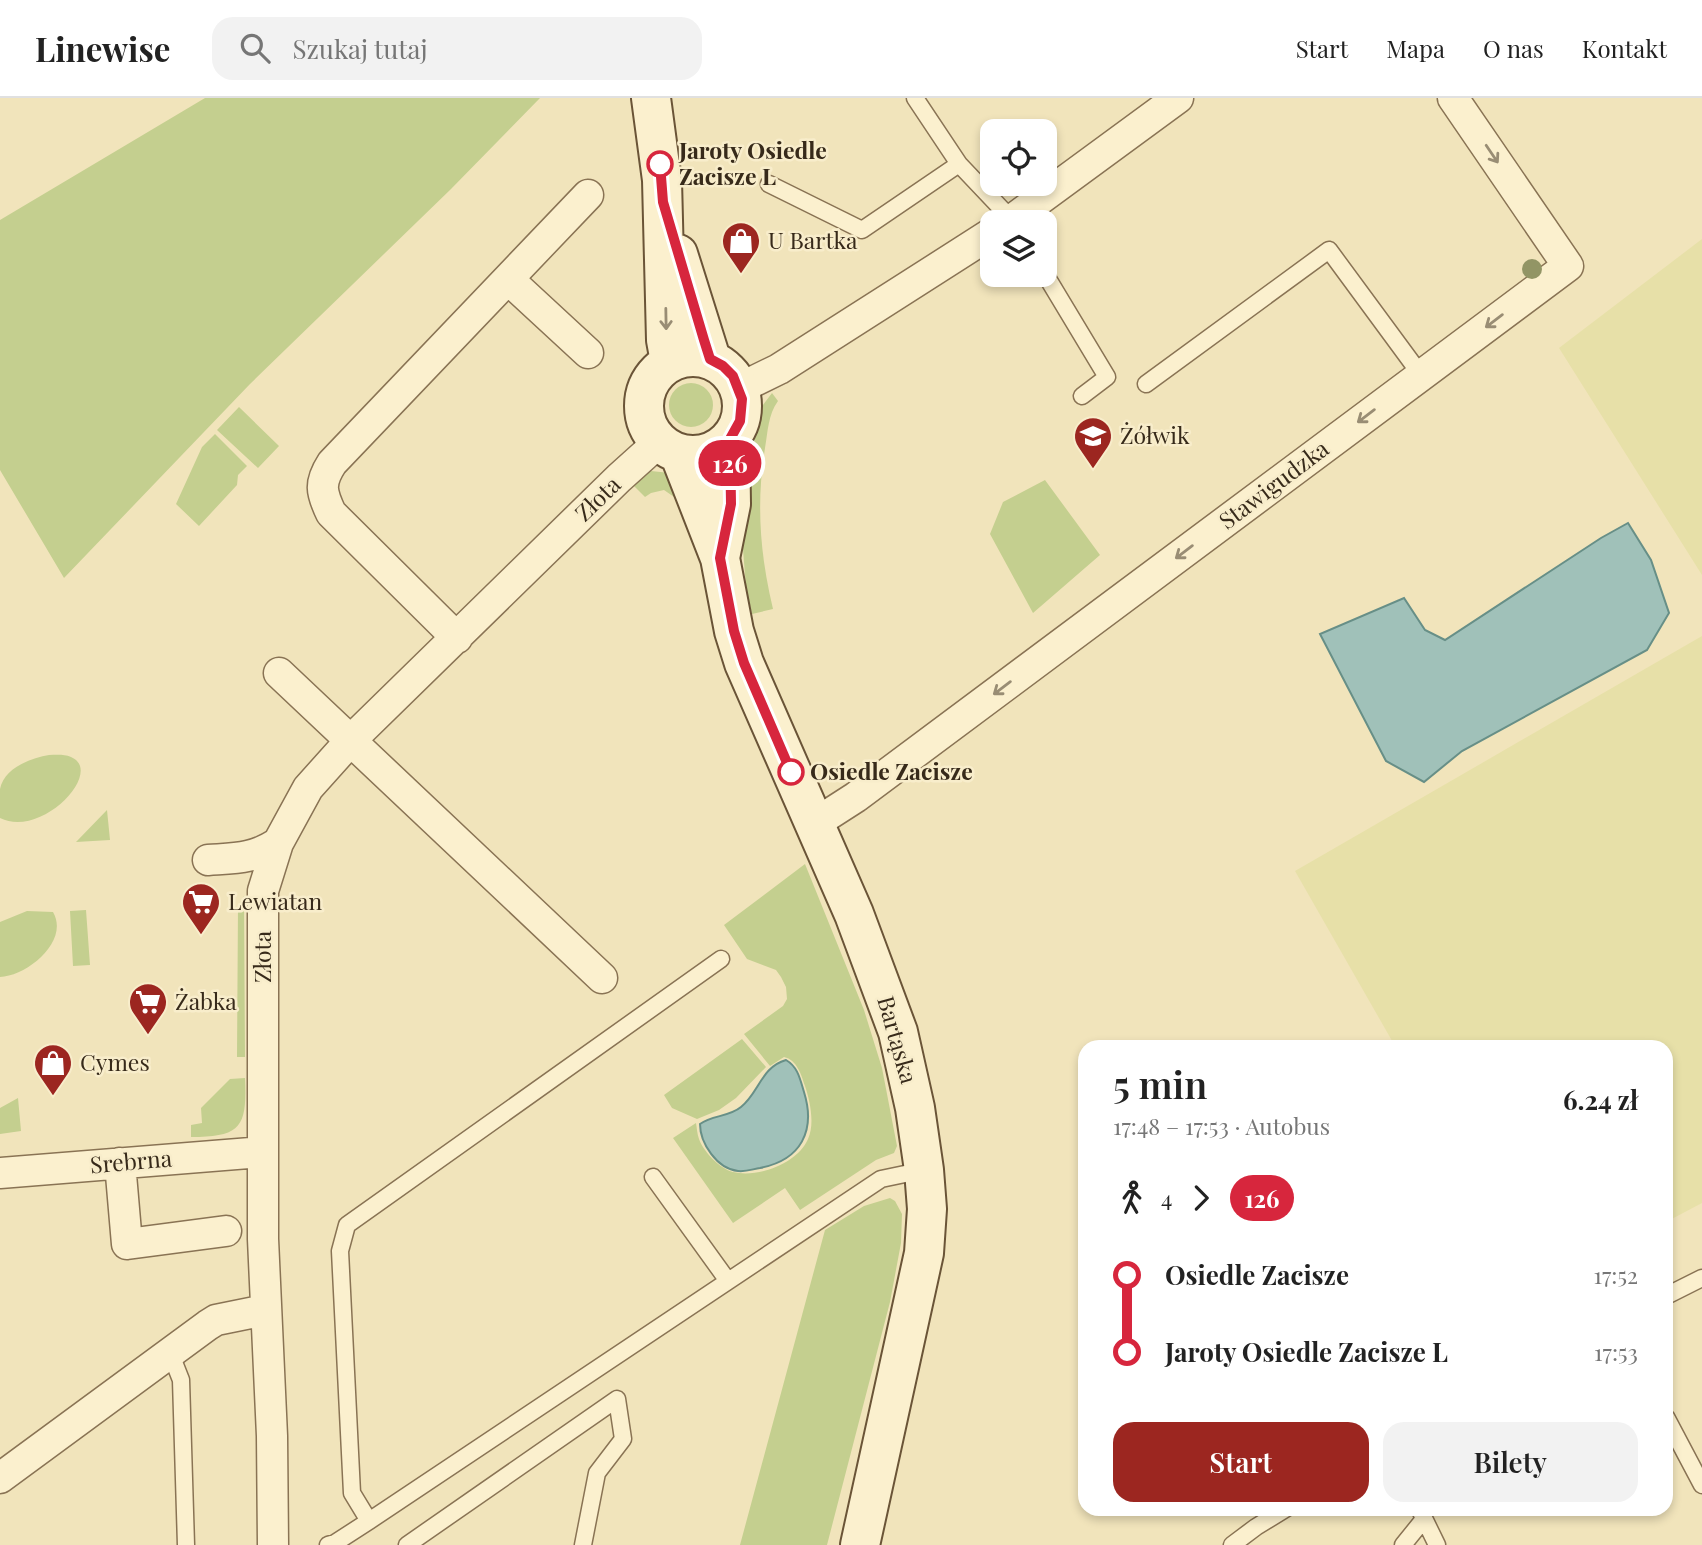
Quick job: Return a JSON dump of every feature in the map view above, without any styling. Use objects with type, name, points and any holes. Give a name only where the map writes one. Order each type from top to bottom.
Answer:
[{"type":"street","points":[[650,98],[663,202],[670,362],[690,356],[710,359],[723,366],[740,388],[779,369],[980,241]]},
{"type":"street","points":[[1026,210],[1178,98]]},
{"type":"street","name":"Stawigudzka","points":[[814,824],[883,777],[1568,266],[1453,98]]},
{"type":"street","points":[[457,638],[331,513],[323,496],[323,477],[332,463],[588,195]]},
{"type":"street","points":[[663,202],[710,359]]},
{"type":"street","points":[[508,279],[588,353]]},
{"type":"street","name":"Bartąska","points":[[670,362],[654,375],[648,384],[643,404],[647,425],[669,447],[720,558],[734,631],[744,663],[854,914],[898,1032],[915,1108],[927,1209],[924,1253],[860,1545]]},
{"type":"street","name":"Bartąska","points":[[720,558],[731,504],[730,439],[740,421],[740,388]]},
{"type":"street","points":[[669,447],[692,455],[706,453],[730,439]]},
{"type":"street","name":"Złota","points":[[272,1545],[272,1436],[265,1310],[262,1152],[263,891],[278,843],[308,788],[351,740],[619,478],[669,447]]},
{"type":"street","points":[[279,673],[602,978]]},
{"type":"street","points":[[208,860],[245,859],[278,843]]},
{"type":"street","name":"Srebrna","points":[[0,1173],[262,1152]]},
{"type":"street","points":[[120,1163],[127,1244],[226,1231]]},
{"type":"street","points":[[0,1478],[216,1320],[265,1310]]},
{"type":"lane","points":[[915,98],[959,164],[996,210]]},
{"type":"lane","points":[[769,184],[862,230],[959,164]]},
{"type":"lane","points":[[1146,384],[1329,250],[1421,375]]},
{"type":"lane","points":[[1053,287],[1107,377],[1082,396]]},
{"type":"lane","points":[[369,1521],[352,1493],[340,1251],[347,1225],[721,959]]},
{"type":"lane","points":[[328,1545],[335,1544],[881,1179],[924,1170]]},
{"type":"lane","points":[[653,1177],[727,1281]]},
{"type":"lane","points":[[1673,1292],[1702,1278]]},
{"type":"lane","points":[[170,1352],[181,1380],[186,1545]]},
{"type":"lane","points":[[407,1545],[617,1399],[623,1439],[597,1473],[583,1545]]},
{"type":"lane","points":[[1673,1431],[1702,1485]]},
{"type":"lane","points":[[1232,1545],[1274,1516]]},
{"type":"lane","points":[[1403,1545],[1421,1516]]},
{"type":"lane","points":[[1423,1516],[1437,1545]]},
{"type":"shaded area","points":[[1702,239],[1702,575],[1559,348]]},
{"type":"shaded area","points":[[1702,636],[1702,1203],[1673,1218],[1673,1040],[1392,1040],[1295,871]]},
{"type":"green space","points":[[205,98],[540,98],[451,189],[250,384],[64,578],[0,470],[0,220]]},
{"type":"green space","points":[[691,383],[700,384],[707,389],[712,396],[712,414],[707,421],[700,426],[691,427],[682,426],[675,421],[670,414],[669,405],[670,396],[675,389],[682,384]]},
{"type":"green space","points":[[772,393],[778,401],[768,429],[760,509],[762,549],[773,609],[752,614],[746,588],[743,549],[744,445],[754,417]]},
{"type":"green space","points":[[239,407],[279,446],[258,468],[217,430]]},
{"type":"green space","points":[[215,434],[247,466],[238,475],[237,485],[199,526],[176,504],[202,447]]},
{"type":"green space","points":[[651,471],[670,473],[677,499],[664,490],[645,497],[629,481]]},
{"type":"green space","points":[[1045,480],[1100,555],[1033,613],[990,534],[1003,502]]},
{"type":"green space","points":[[49,755],[71,757],[79,765],[80,775],[75,788],[50,812],[34,819],[17,822],[0,818],[0,789],[7,775],[19,765]]},
{"type":"green space","points":[[107,810],[110,840],[76,842]]},
{"type":"green space","points":[[805,864],[864,1010],[882,1068],[897,1146],[894,1153],[876,1160],[800,1210],[785,1188],[733,1223],[673,1138],[696,1123],[701,1144],[713,1159],[728,1170],[743,1173],[765,1171],[786,1162],[803,1148],[808,1139],[811,1126],[810,1105],[798,1068],[784,1057],[770,1066],[744,1034],[783,1006],[787,999],[786,987],[776,970],[747,959],[724,925]]},
{"type":"green space","points":[[244,896],[245,1057],[237,1057],[238,906]]},
{"type":"green space","points":[[86,910],[90,965],[73,966],[70,911]]},
{"type":"green space","points":[[27,911],[53,912],[57,923],[56,934],[51,945],[33,964],[11,975],[0,977],[0,922]]},
{"type":"green space","points":[[742,1039],[766,1067],[736,1098],[719,1110],[697,1119],[672,1108],[664,1095]]},
{"type":"green space","points":[[245,1078],[245,1107],[238,1125],[221,1135],[191,1137],[191,1125],[202,1123],[201,1108],[230,1079]]},
{"type":"green space","points":[[18,1098],[21,1131],[0,1134],[0,1108]]},
{"type":"green space","points":[[890,1198],[895,1201],[902,1214],[901,1243],[890,1302],[827,1545],[740,1545],[825,1230],[864,1206]]},
{"type":"water","points":[[1628,523],[1651,560],[1669,613],[1647,650],[1462,751],[1424,782],[1386,761],[1320,634],[1404,598],[1425,630],[1445,640]]},
{"type":"water","points":[[786,1060],[798,1074],[807,1106],[808,1119],[802,1142],[795,1151],[774,1164],[741,1171],[730,1169],[717,1160],[706,1147],[700,1124],[741,1107],[771,1068]]},
{"type":"bus line","name":"126","points":[[660,164],[663,202],[710,359],[723,366],[740,388],[743,410],[730,439],[731,504],[720,558],[734,631],[744,663],[791,772]]},
{"type":"place","name":"Jaroty Osiedle Zacisze L","points":[[660,164]]},
{"type":"place","name":"U Bartka","points":[[741,275]]},
{"type":"place","name":"Żółwik","points":[[1093,470]]},
{"type":"place","name":"Osiedle Zacisze","points":[[791,772]]},
{"type":"place","name":"Lewiatan","points":[[201,936]]},
{"type":"place","name":"Żabka","points":[[148,1036]]},
{"type":"place","name":"Cymes","points":[[53,1097]]}]
